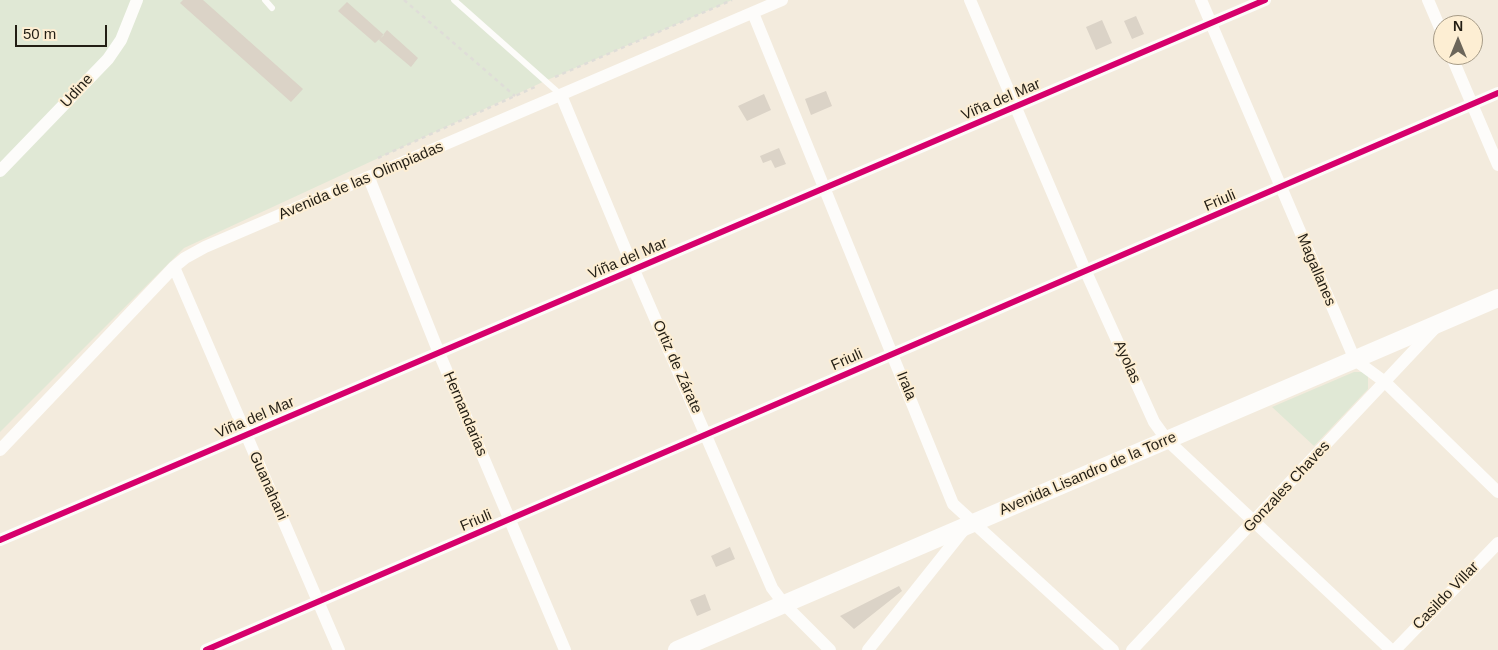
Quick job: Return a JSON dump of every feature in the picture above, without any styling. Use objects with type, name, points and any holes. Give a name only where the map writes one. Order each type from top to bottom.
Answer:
[{"type":"street","name":"Udine","points":[[0,172],[108,59],[121,40],[138,0]]},
{"type":"street","name":"Avenida de las Olimpiadas","points":[[0,450],[174,267],[204,247],[782,0]]},
{"type":"street","name":"Ayolas","points":[[970,0],[1086,272],[1154,422],[1167,440],[1393,650]]},
{"type":"street","name":"Magallanes","points":[[1201,0],[1355,360]]},
{"type":"street","name":"Viña del Mar","points":[[0,540],[1265,0]]},
{"type":"street","points":[[1428,0],[1434,15]]},
{"type":"street","name":"Irala","points":[[753,13],[954,504],[970,525],[1113,650]]},
{"type":"street","points":[[1455,65],[1498,165]]},
{"type":"street","name":"Friuli","points":[[206,650],[1498,93]]},
{"type":"street","name":"Ortiz de Zárate","points":[[561,95],[634,270],[772,588],[784,604],[830,650]]},
{"type":"street","name":"Hernandarias","points":[[369,178],[439,353],[565,650]]},
{"type":"street","name":"Guanahani","points":[[174,267],[339,650]]},
{"type":"street","name":"Avenida Lisandro de la Torre","points":[[677,650],[1498,298]]},
{"type":"street","name":"Gonzales Chaves","points":[[1132,650],[1441,323]]},
{"type":"street","points":[[1355,360],[1385,382],[1498,492]]},
{"type":"street","points":[[868,650],[970,525]]},
{"type":"street","name":"Casildo Villar","points":[[1393,650],[1498,543]]},
{"type":"lane","points":[[265,0],[272,8]]},
{"type":"lane","points":[[454,0],[561,95]]},
{"type":"path","points":[[404,0],[515,96]]},
{"type":"green space","points":[[0,0],[732,0],[545,81],[184,248],[0,432]]},
{"type":"green space","points":[[1354,372],[1362,372],[1368,376],[1368,389],[1314,446],[1272,407]]},
{"type":"building","points":[[183,0],[203,0],[303,89],[291,102],[180,3]]},
{"type":"building","points":[[347,2],[384,35],[375,43],[338,11]]},
{"type":"building","points":[[1136,16],[1144,34],[1132,39],[1124,21]]},
{"type":"building","points":[[1102,20],[1112,43],[1096,50],[1086,27]]},
{"type":"building","points":[[387,30],[418,58],[411,67],[379,40]]},
{"type":"building","points":[[826,91],[832,106],[811,115],[805,99]]},
{"type":"building","points":[[764,94],[771,110],[747,121],[738,106]]},
{"type":"building","points":[[779,148],[786,164],[775,168],[771,160],[763,163],[760,156]]},
{"type":"building","points":[[730,547],[735,559],[716,567],[711,556]]},
{"type":"building","points":[[899,586],[902,591],[854,629],[840,616]]},
{"type":"building","points":[[705,594],[711,610],[697,616],[690,600]]},
{"type":"cycle path","points":[[0,540],[1265,0]]},
{"type":"cycle path","points":[[206,650],[1498,93]]}]
